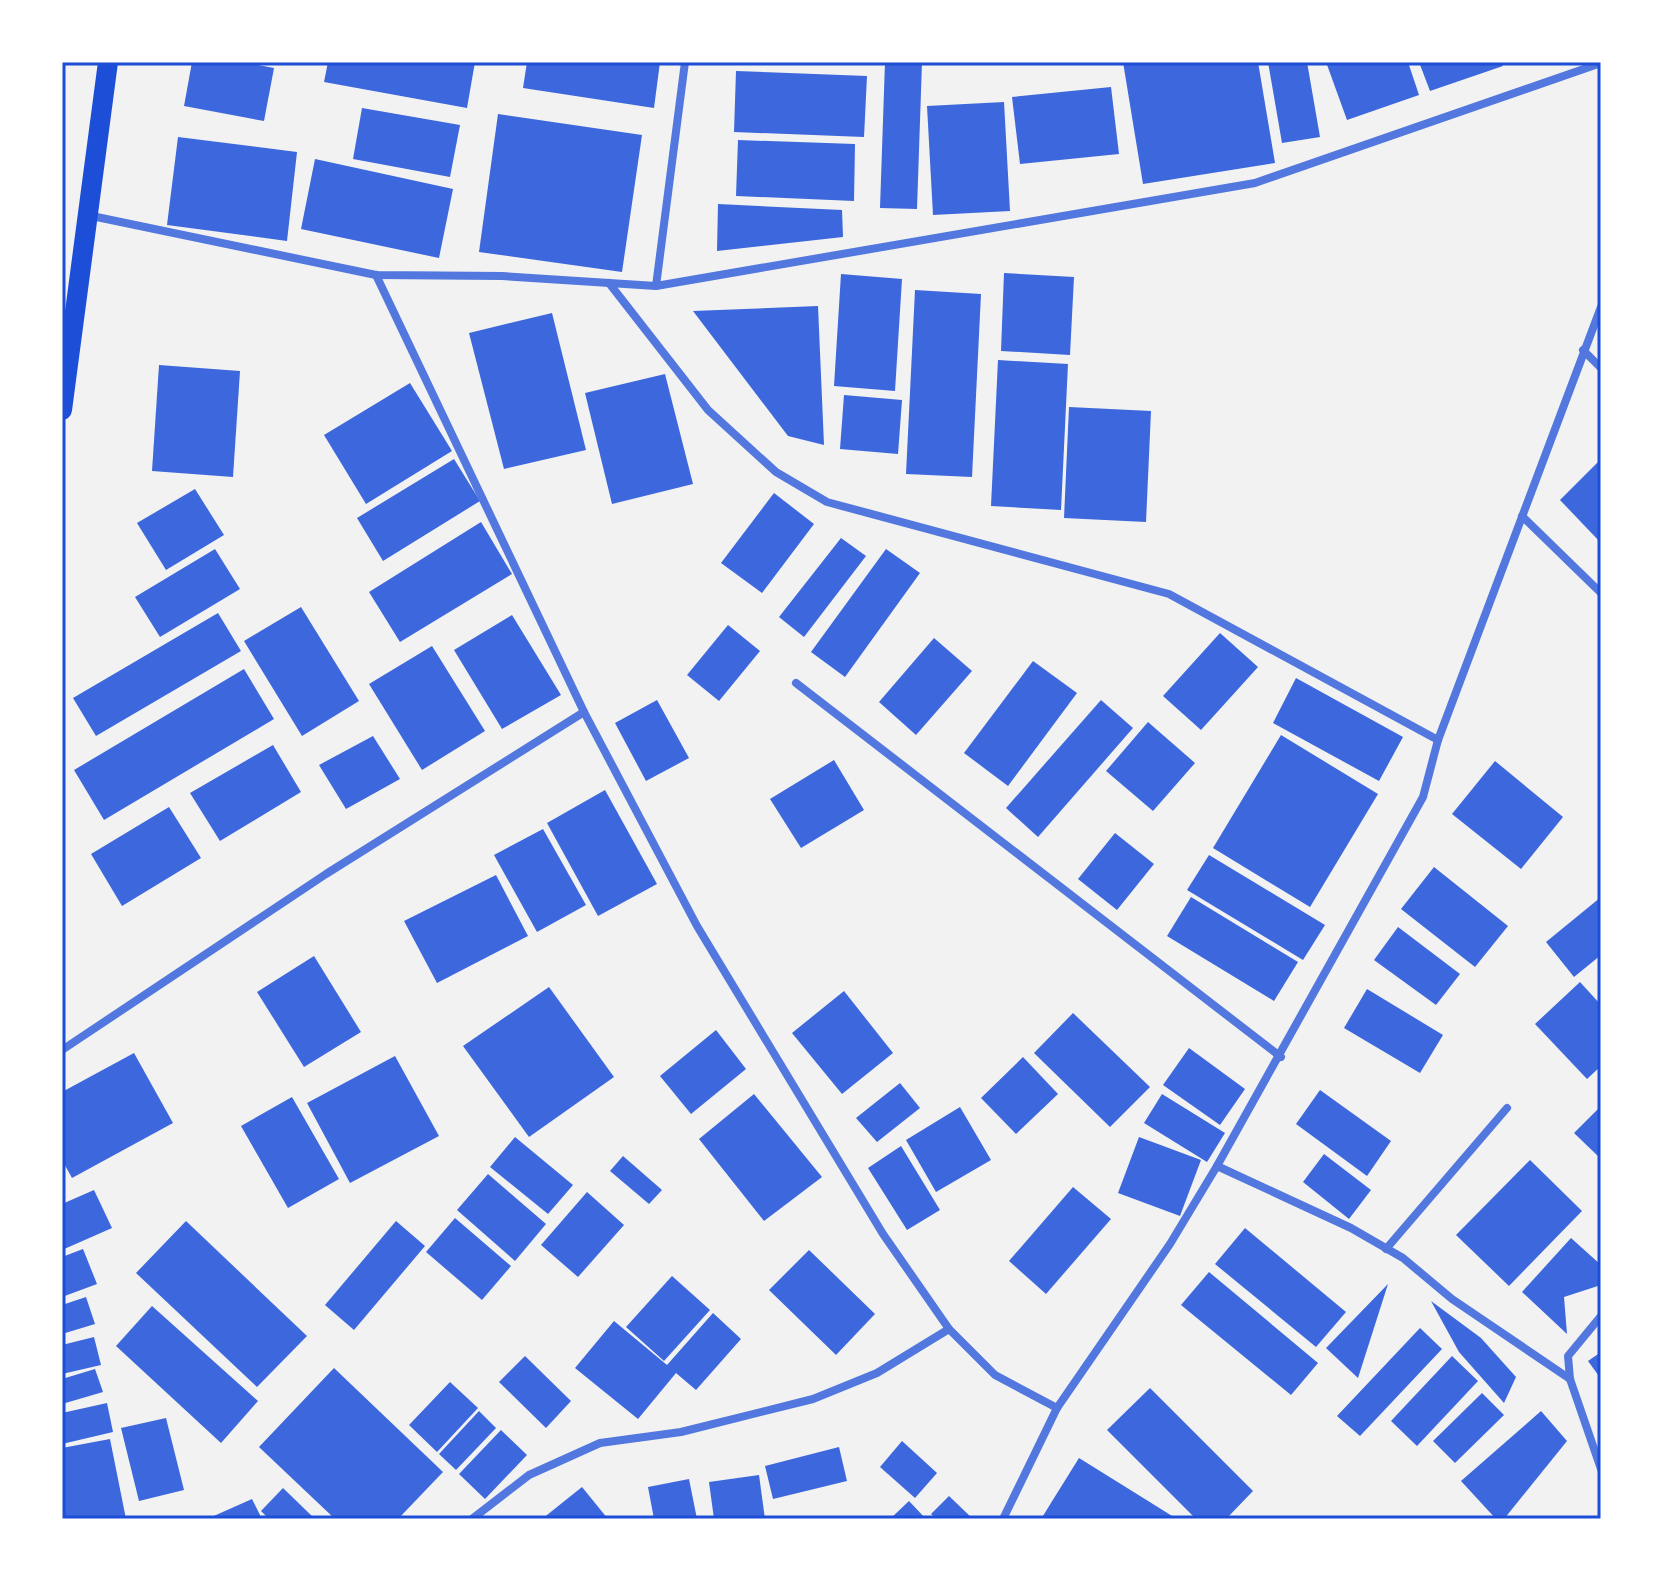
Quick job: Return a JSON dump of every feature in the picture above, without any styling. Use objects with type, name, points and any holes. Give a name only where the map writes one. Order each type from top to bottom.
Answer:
[{"type":"main road","points":[[62,410],[108,62]]},
{"type":"street","points":[[656,286],[685,62]]},
{"type":"street","points":[[87,215],[376,275],[502,276],[656,286],[1255,183],[1601,63]]},
{"type":"street","points":[[376,275],[584,712],[697,926],[883,1234],[949,1329],[995,1375],[1057,1408]]},
{"type":"street","points":[[609,283],[708,410],[776,472],[827,502],[1169,594],[1438,740]]},
{"type":"street","points":[[1003,1519],[1057,1408],[1170,1244],[1217,1166],[1281,1057],[1423,797],[1438,740],[1601,307]]},
{"type":"street","points":[[1583,350],[1601,368]]},
{"type":"street","points":[[1522,516],[1601,593]]},
{"type":"street","points":[[796,683],[1281,1057]]},
{"type":"street","points":[[62,1050],[326,874],[584,712]]},
{"type":"street","points":[[1386,1249],[1507,1108]]},
{"type":"street","points":[[1217,1166],[1351,1228],[1386,1249],[1570,1379]]},
{"type":"street","points":[[1601,1316],[1568,1356],[1570,1379],[1601,1469]]},
{"type":"street","points":[[472,1519],[529,1475],[600,1443],[681,1432],[813,1399],[877,1373],[949,1329]]},
{"type":"building","points":[[192,62],[243,62],[274,68],[264,121],[184,106]]},
{"type":"building","points":[[328,62],[475,62],[467,108],[324,82]]},
{"type":"building","points":[[527,62],[660,62],[654,108],[523,88]]},
{"type":"building","points":[[885,62],[922,62],[917,209],[880,208]]},
{"type":"building","points":[[1123,62],[1258,62],[1275,163],[1143,184]]},
{"type":"building","points":[[1268,62],[1307,62],[1320,137],[1282,143]]},
{"type":"building","points":[[1326,62],[1408,62],[1419,95],[1347,120]]},
{"type":"building","points":[[1419,62],[1501,62],[1503,66],[1430,91]]},
{"type":"building","points":[[736,71],[867,76],[864,137],[734,132]]},
{"type":"building","points":[[1111,87],[1119,154],[1020,164],[1012,97]]},
{"type":"building","points":[[1004,102],[1010,211],[933,215],[927,106]]},
{"type":"building","points":[[362,108],[460,125],[450,177],[353,159]]},
{"type":"building","points":[[498,114],[642,135],[622,272],[479,252]]},
{"type":"building","points":[[178,137],[297,152],[287,241],[167,225]]},
{"type":"building","points":[[738,140],[855,144],[854,201],[736,196]]},
{"type":"building","points":[[315,159],[453,189],[439,258],[301,229]]},
{"type":"building","points":[[718,204],[842,210],[843,237],[717,251]]},
{"type":"building","points":[[1004,273],[1074,277],[1070,355],[1001,351]]},
{"type":"building","points":[[841,274],[902,279],[895,391],[834,386]]},
{"type":"building","points":[[915,290],[981,294],[972,477],[906,474]]},
{"type":"building","points":[[818,306],[824,445],[788,436],[693,311]]},
{"type":"building","points":[[552,313],[586,450],[504,469],[469,333]]},
{"type":"building","points":[[998,360],[1068,364],[1061,510],[991,506]]},
{"type":"building","points":[[159,365],[240,371],[233,477],[152,471]]},
{"type":"building","points":[[665,374],[693,484],[612,504],[585,393]]},
{"type":"building","points":[[410,383],[452,451],[366,504],[324,435]]},
{"type":"building","points":[[844,395],[902,400],[898,454],[840,449]]},
{"type":"building","points":[[1069,407],[1151,411],[1146,522],[1064,518]]},
{"type":"building","points":[[454,459],[480,501],[383,561],[357,518]]},
{"type":"building","points":[[1601,459],[1601,543],[1560,500]]},
{"type":"building","points":[[195,489],[224,535],[166,570],[137,523]]},
{"type":"building","points":[[774,493],[814,524],[762,593],[721,563]]},
{"type":"building","points":[[481,522],[512,574],[400,642],[369,592]]},
{"type":"building","points":[[841,538],[866,556],[804,637],[779,617]]},
{"type":"building","points":[[215,549],[240,589],[160,637],[135,597]]},
{"type":"building","points":[[886,549],[920,573],[845,677],[811,652]]},
{"type":"building","points":[[301,607],[359,701],[302,736],[244,641]]},
{"type":"building","points":[[218,613],[241,651],[96,736],[73,698]]},
{"type":"building","points":[[512,615],[561,695],[502,729],[454,650]]},
{"type":"building","points":[[728,625],[760,651],[719,701],[687,675]]},
{"type":"building","points":[[1220,633],[1258,667],[1201,730],[1163,696]]},
{"type":"building","points":[[934,638],[972,671],[916,735],[879,702]]},
{"type":"building","points":[[432,646],[485,731],[422,770],[369,684]]},
{"type":"building","points":[[1033,661],[1077,693],[1008,786],[964,753]]},
{"type":"building","points":[[244,669],[274,719],[104,820],[74,770]]},
{"type":"building","points":[[1296,678],[1403,737],[1379,781],[1273,723]]},
{"type":"building","points":[[657,700],[689,758],[646,781],[615,723]]},
{"type":"building","points":[[1101,700],[1133,728],[1038,837],[1006,808]]},
{"type":"building","points":[[1148,722],[1195,763],[1153,811],[1106,771]]},
{"type":"building","points":[[1281,735],[1378,794],[1310,907],[1213,848]]},
{"type":"building","points":[[373,736],[400,779],[346,809],[319,765]]},
{"type":"building","points":[[273,745],[301,792],[220,841],[190,793]]},
{"type":"building","points":[[834,760],[864,810],[801,848],[770,799]]},
{"type":"building","points":[[1495,761],[1563,817],[1521,869],[1452,814]]},
{"type":"building","points":[[605,790],[657,884],[598,916],[547,823]]},
{"type":"building","points":[[169,807],[201,858],[122,906],[91,854]]},
{"type":"building","points":[[543,829],[586,905],[537,932],[494,855]]},
{"type":"building","points":[[1115,833],[1154,864],[1117,910],[1078,879]]},
{"type":"building","points":[[1209,855],[1325,925],[1303,960],[1187,890]]},
{"type":"building","points":[[1434,867],[1508,926],[1475,967],[1401,909]]},
{"type":"building","points":[[496,875],[528,936],[437,983],[404,921]]},
{"type":"building","points":[[1191,897],[1298,962],[1274,1001],[1167,936]]},
{"type":"building","points":[[1601,897],[1601,955],[1574,977],[1546,942]]},
{"type":"building","points":[[1398,927],[1460,974],[1436,1005],[1374,960]]},
{"type":"building","points":[[314,956],[361,1032],[304,1067],[257,992]]},
{"type":"building","points":[[1580,982],[1601,1005],[1601,1066],[1587,1079],[1535,1024]]},
{"type":"building","points":[[549,987],[614,1077],[529,1137],[463,1046]]},
{"type":"building","points":[[1367,989],[1443,1035],[1420,1073],[1344,1028]]},
{"type":"building","points":[[844,991],[893,1053],[842,1094],[792,1033]]},
{"type":"building","points":[[1073,1013],[1150,1087],[1110,1127],[1034,1053]]},
{"type":"building","points":[[716,1030],[746,1069],[691,1114],[660,1076]]},
{"type":"building","points":[[1189,1048],[1245,1089],[1220,1125],[1163,1085]]},
{"type":"building","points":[[134,1053],[173,1123],[72,1178],[62,1160],[62,1092]]},
{"type":"building","points":[[395,1056],[439,1136],[350,1183],[307,1103]]},
{"type":"building","points":[[1023,1057],[1058,1094],[1016,1134],[981,1098]]},
{"type":"building","points":[[900,1083],[920,1108],[877,1142],[856,1118]]},
{"type":"building","points":[[1320,1090],[1391,1141],[1367,1176],[1296,1124]]},
{"type":"building","points":[[754,1094],[822,1177],[764,1221],[699,1139]]},
{"type":"building","points":[[1162,1094],[1225,1133],[1207,1162],[1144,1123]]},
{"type":"building","points":[[292,1097],[339,1179],[288,1208],[241,1126]]},
{"type":"building","points":[[1601,1106],[1601,1159],[1574,1133]]},
{"type":"building","points":[[960,1107],[991,1160],[936,1192],[906,1140]]},
{"type":"building","points":[[515,1137],[573,1185],[548,1214],[490,1167]]},
{"type":"building","points":[[1139,1137],[1201,1160],[1180,1216],[1118,1193]]},
{"type":"building","points":[[901,1146],[940,1210],[907,1230],[868,1168]]},
{"type":"building","points":[[1324,1154],[1371,1190],[1349,1219],[1303,1182]]},
{"type":"building","points":[[623,1156],[662,1190],[649,1204],[610,1171]]},
{"type":"building","points":[[1530,1160],[1582,1211],[1509,1286],[1456,1235]]},
{"type":"building","points":[[488,1174],[546,1224],[515,1261],[457,1210]]},
{"type":"building","points":[[1073,1187],[1111,1219],[1046,1294],[1009,1261]]},
{"type":"building","points":[[94,1190],[112,1228],[62,1250],[62,1204]]},
{"type":"building","points":[[587,1192],[624,1225],[578,1277],[541,1245]]},
{"type":"building","points":[[455,1218],[511,1266],[482,1300],[426,1252]]},
{"type":"building","points":[[186,1221],[307,1336],[257,1387],[136,1273]]},
{"type":"building","points":[[396,1221],[425,1246],[354,1330],[325,1305]]},
{"type":"building","points":[[1245,1228],[1346,1312],[1316,1347],[1215,1264]]},
{"type":"building","points":[[1571,1238],[1601,1265],[1601,1285],[1564,1297],[1567,1334],[1522,1292]]},
{"type":"building","points":[[83,1249],[97,1284],[62,1297],[62,1257]]},
{"type":"building","points":[[809,1250],[875,1314],[836,1355],[769,1290]]},
{"type":"building","points":[[1209,1272],[1318,1363],[1291,1395],[1181,1305]]},
{"type":"building","points":[[672,1276],[710,1310],[664,1361],[626,1327]]},
{"type":"building","points":[[1388,1284],[1358,1378],[1326,1348]]},
{"type":"building","points":[[86,1297],[95,1324],[62,1334],[62,1305]]},
{"type":"building","points":[[1431,1301],[1481,1338],[1516,1377],[1504,1403],[1459,1352]]},
{"type":"building","points":[[152,1306],[258,1401],[221,1443],[116,1346]]},
{"type":"building","points":[[713,1313],[741,1339],[696,1390],[676,1373],[638,1419],[575,1368],[614,1321],[667,1365]]},
{"type":"building","points":[[1420,1328],[1442,1349],[1360,1436],[1337,1416]]},
{"type":"building","points":[[94,1337],[101,1365],[62,1374],[62,1345]]},
{"type":"building","points":[[1601,1352],[1601,1379],[1588,1361]]},
{"type":"building","points":[[525,1356],[571,1401],[546,1428],[499,1382]]},
{"type":"building","points":[[1452,1356],[1478,1381],[1417,1446],[1391,1421]]},
{"type":"building","points":[[334,1368],[443,1472],[398,1519],[335,1519],[259,1447]]},
{"type":"building","points":[[95,1369],[103,1392],[62,1404],[62,1379]]},
{"type":"building","points":[[450,1382],[478,1408],[437,1452],[409,1425]]},
{"type":"building","points":[[1150,1388],[1253,1491],[1226,1519],[1196,1519],[1107,1430]]},
{"type":"building","points":[[1482,1393],[1504,1415],[1455,1463],[1433,1441]]},
{"type":"building","points":[[107,1403],[113,1432],[62,1444],[62,1413]]},
{"type":"building","points":[[479,1411],[496,1428],[456,1470],[439,1454]]},
{"type":"building","points":[[1541,1411],[1567,1441],[1504,1519],[1496,1519],[1461,1481]]},
{"type":"building","points":[[166,1418],[184,1490],[139,1501],[121,1428]]},
{"type":"building","points":[[501,1430],[527,1455],[485,1499],[459,1474]]},
{"type":"building","points":[[110,1439],[126,1519],[62,1519],[62,1448]]},
{"type":"building","points":[[902,1441],[937,1473],[915,1498],[880,1467]]},
{"type":"building","points":[[839,1447],[847,1481],[773,1499],[765,1466]]},
{"type":"building","points":[[1079,1458],[1177,1519],[1041,1519]]},
{"type":"building","points":[[759,1475],[765,1519],[714,1519],[709,1482]]},
{"type":"building","points":[[689,1479],[697,1519],[654,1519],[648,1487]]},
{"type":"building","points":[[582,1487],[608,1519],[542,1519]]},
{"type":"building","points":[[283,1488],[315,1519],[269,1519],[261,1511]]},
{"type":"building","points":[[949,1496],[973,1519],[936,1519],[931,1514]]},
{"type":"building","points":[[252,1499],[262,1519],[207,1519]]},
{"type":"building","points":[[909,1501],[926,1519],[890,1519]]}]
